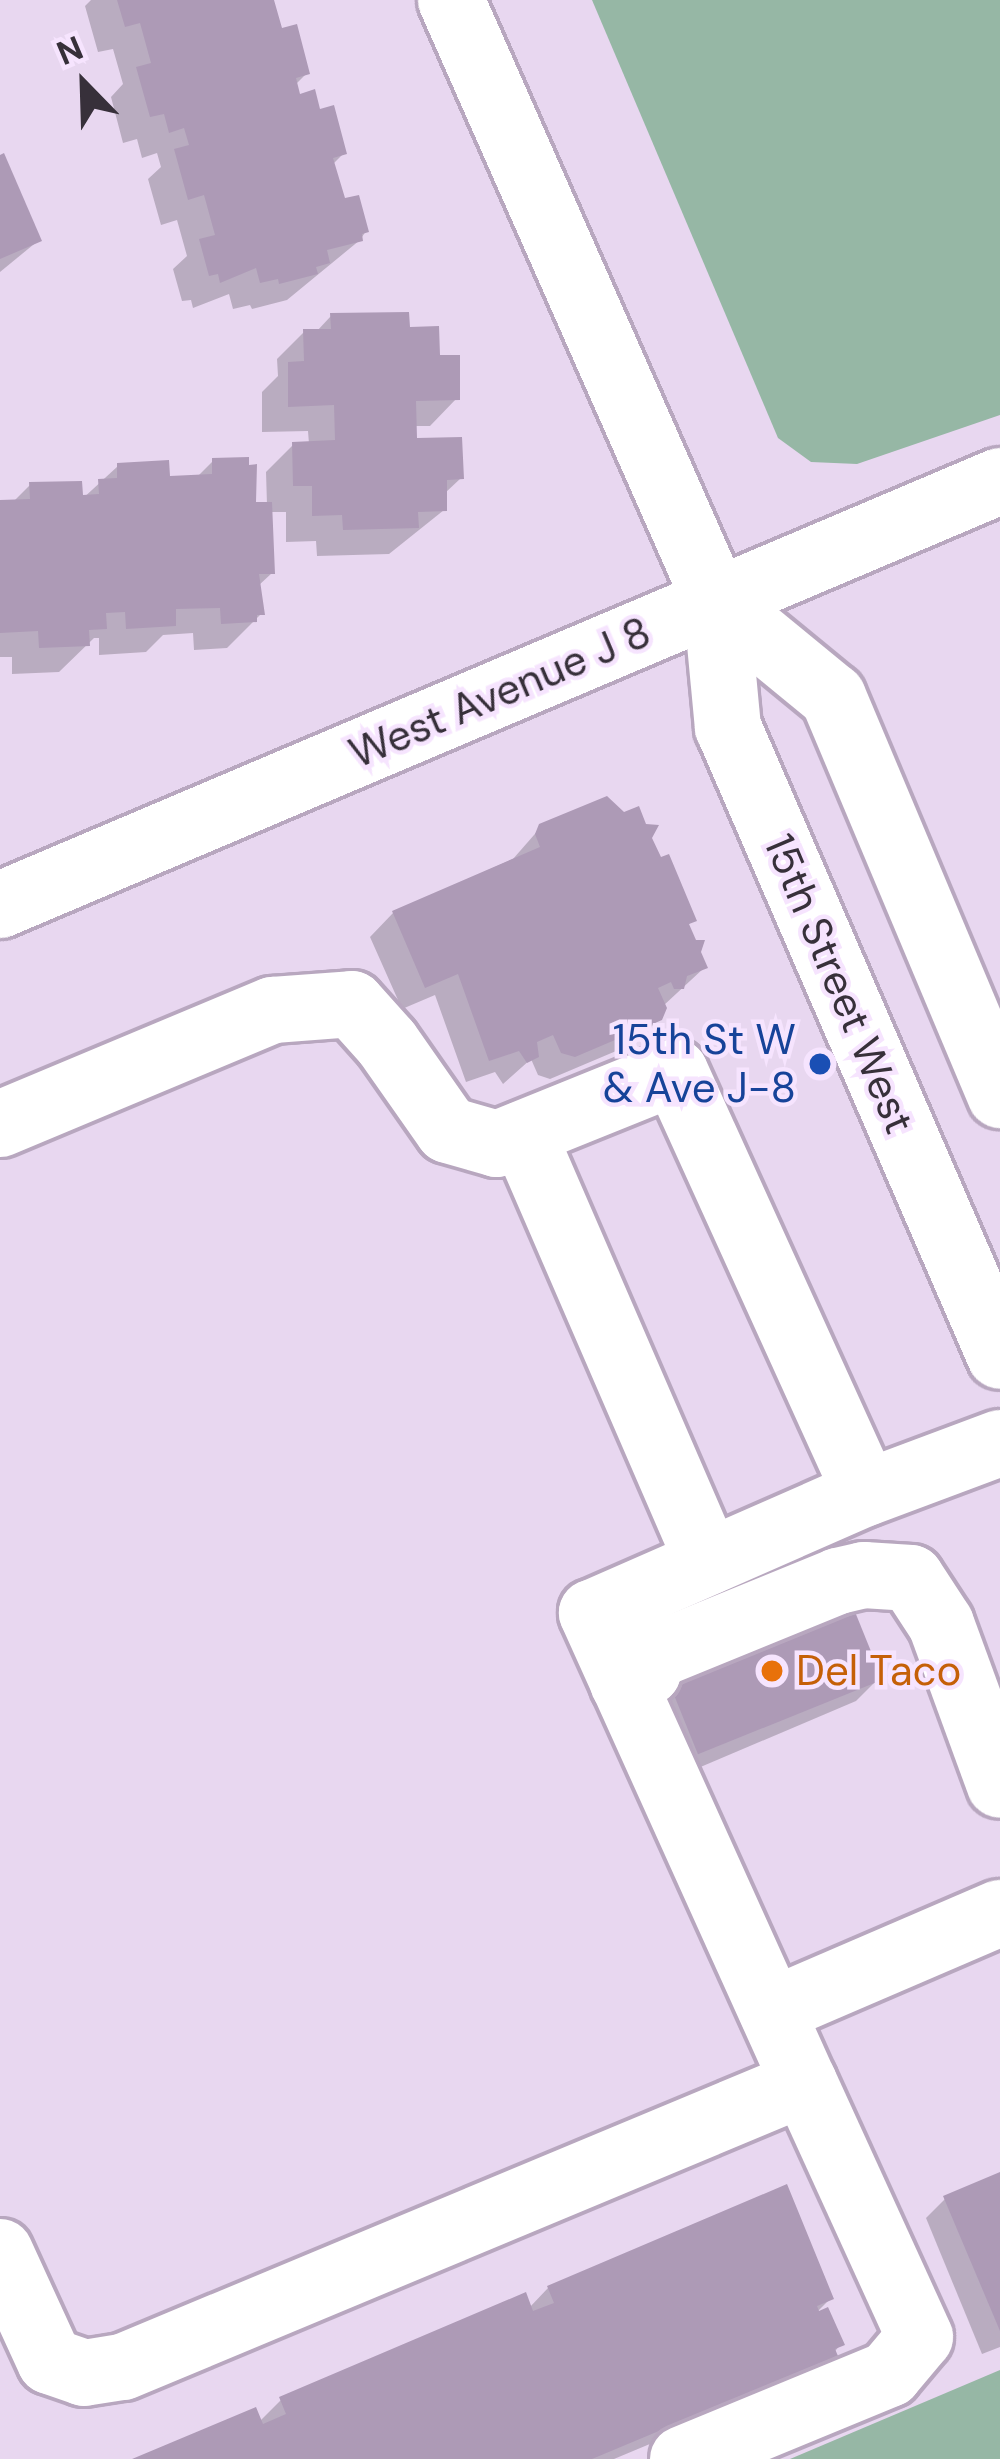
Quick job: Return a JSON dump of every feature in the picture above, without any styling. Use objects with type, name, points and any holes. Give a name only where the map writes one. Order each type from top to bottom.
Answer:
[{"type":"street","name":"15th Street West","points":[[451,0],[716,602],[728,727],[1000,1357]]},
{"type":"street","name":"West Avenue J 8","points":[[0,905],[1000,481]]},
{"type":"street","name":"15th Street West","points":[[716,602],[833,697],[1000,1095]]},
{"type":"street","points":[[0,1124],[273,1010],[352,1004],[448,1130],[496,1144],[675,1072],[866,1493]]},
{"type":"street","points":[[523,1134],[708,1562]]},
{"type":"street","points":[[683,2459],[889,2374],[920,2337],[592,1613],[866,1493],[1000,1443]]},
{"type":"street","points":[[623,1683],[648,1672],[652,1657],[838,1581],[864,1575],[911,1578],[941,1624],[990,1762]]},
{"type":"street","points":[[772,2011],[1000,1913]]},
{"type":"street","points":[[0,2252],[50,2361],[84,2373],[123,2367],[804,2084]]},
{"type":"green space","points":[[592,0],[1000,0],[1000,415],[857,464],[811,462],[778,438]]},
{"type":"green space","points":[[1000,2370],[1000,2459],[790,2459]]},
{"type":"building","points":[[117,0],[274,0],[282,28],[297,24],[310,74],[296,78],[300,94],[315,89],[320,109],[334,105],[347,154],[333,158],[345,198],[359,195],[369,232],[362,234],[363,241],[327,250],[330,263],[316,267],[318,274],[279,284],[278,279],[260,283],[256,268],[220,283],[218,274],[209,276],[199,239],[215,235],[204,195],[188,200],[174,149],[189,145],[184,128],[169,133],[164,114],[150,117],[136,67],[151,63],[140,23],[125,27]]},
{"type":"building","points":[[4,153],[42,241],[0,259],[0,155]]},
{"type":"building","points":[[409,312],[410,327],[439,326],[440,355],[460,355],[460,400],[416,401],[417,438],[462,437],[464,479],[447,480],[447,511],[418,512],[419,528],[343,530],[342,515],[312,516],[312,486],[293,486],[292,442],[335,440],[334,405],[288,407],[288,362],[304,361],[303,329],[331,329],[330,313]]},
{"type":"building","points":[[249,457],[249,465],[257,464],[256,502],[272,502],[275,574],[259,574],[265,615],[257,615],[257,622],[221,624],[220,608],[176,609],[176,626],[126,629],[125,612],[106,613],[107,629],[89,630],[90,646],[39,648],[38,631],[0,633],[0,500],[30,499],[29,482],[82,481],[83,495],[99,494],[98,479],[117,478],[117,463],[169,460],[170,476],[212,474],[212,458]]},
{"type":"building","points":[[607,796],[624,812],[639,806],[646,824],[659,825],[652,838],[661,857],[669,854],[697,921],[689,924],[696,940],[705,940],[701,952],[708,968],[687,976],[684,989],[674,989],[671,982],[658,988],[667,1008],[662,1020],[575,1057],[561,1053],[553,1035],[537,1042],[539,1057],[527,1063],[519,1051],[489,1061],[458,974],[425,988],[392,911],[540,847],[535,834],[539,824]]},
{"type":"building","name":"Del Taco","points":[[845,1587],[882,1680],[698,1754],[660,1662]]},
{"type":"building","points":[[1000,2172],[1000,2331],[943,2196]]},
{"type":"building","points":[[787,2184],[834,2299],[817,2306],[819,2311],[828,2307],[845,2345],[835,2349],[838,2356],[592,2459],[132,2459],[256,2407],[263,2424],[286,2414],[279,2397],[526,2292],[533,2311],[554,2303],[547,2286]]},
{"type":"place","name":"15th St W & Ave J-8","points":[[820,1064]]},
{"type":"place","name":"Del Taco","points":[[772,1671]]}]
